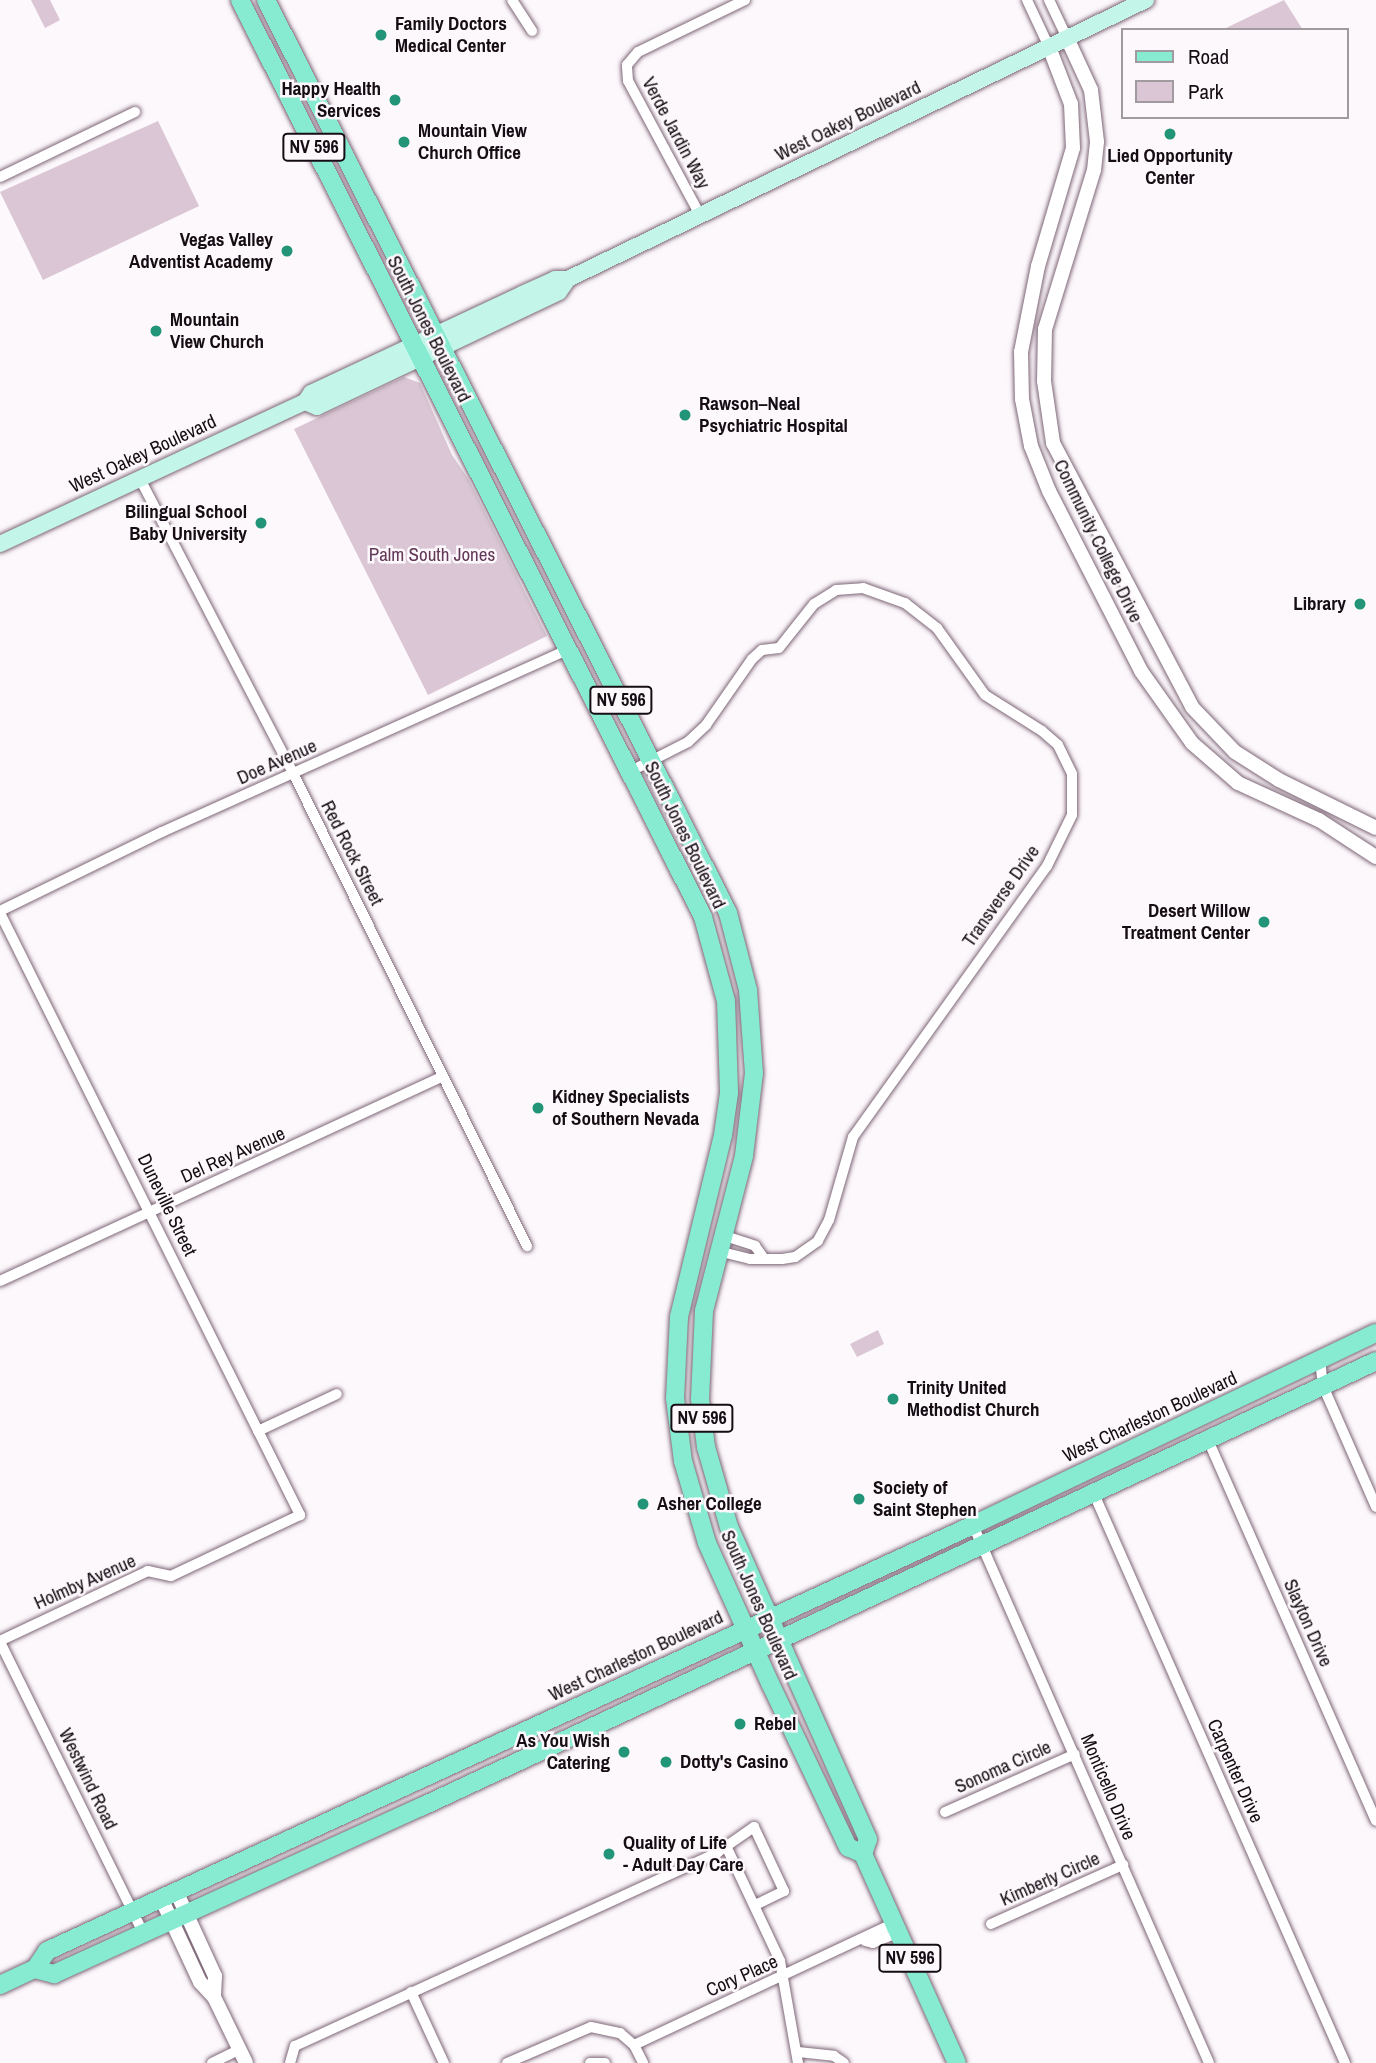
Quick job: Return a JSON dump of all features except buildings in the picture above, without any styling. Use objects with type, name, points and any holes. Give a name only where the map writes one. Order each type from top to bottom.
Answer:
[{"type":"main road","name":"South Jones Boulevard","points":[[240,0],[698,905],[716,958],[728,1023],[729,1093],[723,1135],[679,1317],[677,1419],[696,1513],[757,1653],[848,1847],[863,1854],[957,2063]]},
{"type":"main road","name":"South Jones Boulevard","points":[[266,0],[436,343],[719,893],[740,953],[751,1011],[754,1073],[744,1156],[713,1270],[700,1367],[706,1447],[729,1527],[771,1616],[868,1839],[863,1854]]},
{"type":"main road","name":"West Oakey Boulevard","points":[[0,544],[304,402],[311,393],[559,292],[568,279],[1146,0]]},
{"type":"main road","points":[[266,51],[288,43]]},
{"type":"main road","points":[[716,958],[740,953]]},
{"type":"main road","points":[[703,1213],[720,1243]]},
{"type":"main road","points":[[697,1237],[713,1270]]},
{"type":"main road","name":"West Charleston Boulevard","points":[[0,1985],[35,1969],[47,1951],[973,1525],[1376,1334]]},
{"type":"main road","name":"West Charleston Boulevard","points":[[35,1969],[54,1974],[757,1653],[1376,1361]]},
{"type":"main road","points":[[1060,1509],[1094,1481],[1104,1461]]},
{"type":"main road","points":[[411,1785],[421,1807]]},
{"type":"street","points":[[512,0],[532,31]]},
{"type":"street","name":"Verde Jardin Way","points":[[700,215],[628,81],[627,65],[638,52],[745,0]]},
{"type":"street","points":[[1027,0],[1049,47]]},
{"type":"street","points":[[1049,0],[1067,38]]},
{"type":"street","name":"Community College Drive","points":[[1067,38],[1086,75],[1097,142],[1088,186],[1051,301],[1044,381],[1053,443],[1087,514],[1185,695],[1223,742],[1279,780],[1376,828]]},
{"type":"street","name":"Community College Drive","points":[[1049,47],[1071,103],[1073,148],[1028,308],[1021,379],[1031,446],[1065,523],[1141,671],[1176,725],[1206,758],[1238,783],[1319,820],[1376,857]]},
{"type":"street","points":[[0,177],[135,112]]},
{"type":"street","points":[[1066,179],[1088,186]]},
{"type":"street","points":[[1021,379],[1044,381]]},
{"type":"street","name":"Red Rock Street","points":[[140,479],[293,774],[527,1246]]},
{"type":"street","points":[[1065,523],[1087,514]]},
{"type":"street","name":"Transverse Drive","points":[[631,771],[697,734],[752,659],[762,650],[779,648],[814,604],[836,590],[863,588],[898,600],[932,623],[985,695],[1042,731],[1058,746],[1072,774],[1072,815],[1047,866],[853,1137],[824,1232],[795,1257],[763,1256],[750,1259],[720,1243]]},
{"type":"street","name":"Doe Avenue","points":[[0,912],[293,774],[570,649]]},
{"type":"street","points":[[1206,758],[1223,742]]},
{"type":"street","name":"Duneville Street","points":[[0,912],[300,1515]]},
{"type":"street","name":"Del Rey Avenue","points":[[0,1281],[441,1077]]},
{"type":"street","points":[[720,1243],[755,1246],[763,1256]]},
{"type":"street","points":[[1321,1359],[1323,1385],[1376,1507]]},
{"type":"street","points":[[258,1431],[337,1394]]},
{"type":"street","name":"Slayton Drive","points":[[1208,1440],[1376,1821]]},
{"type":"street","name":"Carpenter Drive","points":[[1094,1494],[1345,2063]]},
{"type":"street","name":"Holmby Avenue","points":[[0,1642],[148,1571],[171,1576],[300,1515]]},
{"type":"street","name":"Monticello Drive","points":[[973,1525],[1123,1865],[1205,2062]]},
{"type":"street","name":"Westwind Road","points":[[0,1642],[144,1932]]},
{"type":"street","name":"Sonoma Circle","points":[[945,1812],[1075,1754]]},
{"type":"street","points":[[290,2063],[295,2046],[726,1846],[754,1827],[784,1891],[755,1905]]},
{"type":"street","points":[[726,1846],[755,1905],[783,1977],[798,2058],[834,2056],[844,2063]]},
{"type":"street","name":"Kimberly Circle","points":[[991,1924],[1123,1865]]},
{"type":"street","points":[[169,1895],[179,1916],[200,1982],[214,1997],[242,2057],[212,2063]]},
{"type":"street","name":"Cory Place","points":[[634,2045],[865,1941],[873,1943],[897,1928]]},
{"type":"street","points":[[411,1992],[444,2063]]},
{"type":"street","points":[[507,2063],[592,2027],[620,2033],[634,2045],[643,2063]]},
{"type":"green space","points":[[31,0],[50,0],[60,20],[45,28]]},
{"type":"green space","points":[[1284,0],[1302,28],[1226,28]]},
{"type":"green space","points":[[158,121],[199,206],[43,280],[0,192]]},
{"type":"green space","name":"Palm South Jones","points":[[404,377],[420,383],[452,455],[469,480],[547,636],[428,695],[294,429]]},
{"type":"green space","points":[[878,1330],[884,1344],[857,1357],[850,1344]]},
{"type":"place","name":"Family Doctors Medical Center","points":[[381,35]]},
{"type":"place","name":"Happy Health Services","points":[[395,100]]},
{"type":"place","name":"Lied Opportunity Center","points":[[1170,134]]},
{"type":"place","name":"Mountain View Church Office","points":[[404,142]]},
{"type":"place","name":"Vegas Valley Adventist Academy","points":[[287,251]]},
{"type":"place","name":"Mountain View Church","points":[[156,331]]},
{"type":"place","name":"Rawson–Neal Psychiatric Hospital","points":[[685,415]]},
{"type":"place","name":"Bilingual School Baby University","points":[[261,523]]},
{"type":"place","name":"Library","points":[[1360,604]]},
{"type":"place","name":"Desert Willow Treatment Center","points":[[1264,922]]},
{"type":"place","name":"Kidney Specialists of Southern Nevada","points":[[538,1108]]},
{"type":"place","name":"Trinity United Methodist Church","points":[[893,1399]]},
{"type":"place","name":"Society of Saint Stephen","points":[[859,1499]]},
{"type":"place","name":"Asher College","points":[[643,1504]]},
{"type":"place","name":"Rebel","points":[[740,1724]]},
{"type":"place","name":"As You Wish Catering","points":[[624,1752]]},
{"type":"place","name":"Dotty's Casino","points":[[666,1762]]},
{"type":"place","name":"Quality of Life - Adult Day Care","points":[[609,1854]]}]
